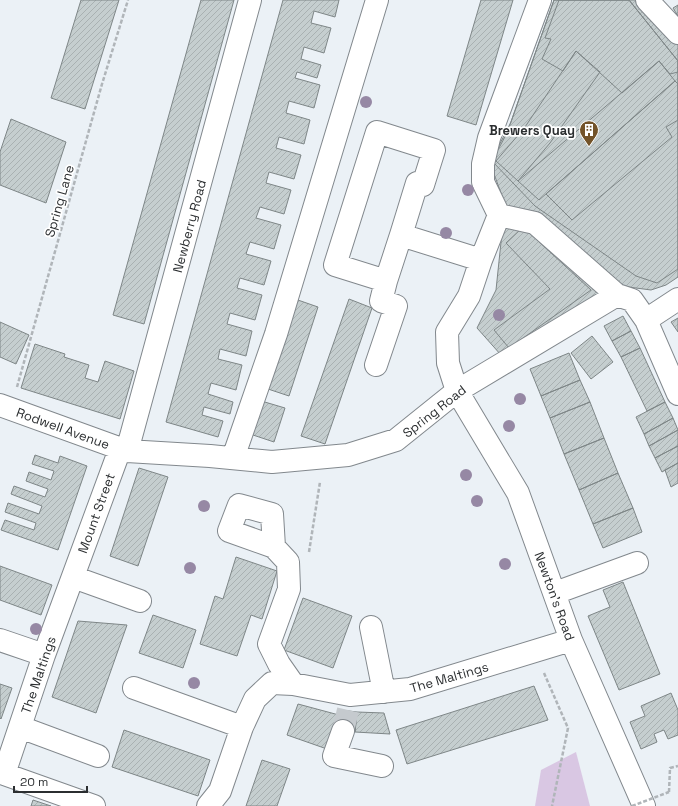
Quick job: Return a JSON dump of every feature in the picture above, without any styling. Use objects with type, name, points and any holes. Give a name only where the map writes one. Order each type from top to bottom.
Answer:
[{"type":"street","name":"Newberry Road","points":[[123,450],[250,0]]},
{"type":"street","points":[[233,458],[276,334],[377,0]]},
{"type":"street","points":[[540,0],[489,138],[483,164],[483,182],[499,215],[535,223],[617,295],[632,300],[646,320],[678,394]]},
{"type":"street","points":[[647,0],[674,28]]},
{"type":"street","points":[[376,365],[396,306],[381,301],[386,281],[417,183],[423,185],[434,150],[377,132],[335,266],[386,281]]},
{"type":"street","name":"Newton's Road","points":[[499,215],[481,260],[469,296],[447,332],[448,363],[457,391],[518,493],[571,640],[644,806]]},
{"type":"street","points":[[400,235],[481,260]]},
{"type":"street","name":"Spring Road","points":[[123,450],[272,462],[348,455],[396,440],[457,391],[617,295]]},
{"type":"street","points":[[646,320],[678,299]]},
{"type":"street","name":"Rodwell Avenue","points":[[5,407],[123,450]]},
{"type":"street","name":"Mount Street","points":[[73,578],[123,450]]},
{"type":"street","points":[[274,547],[288,562],[289,589],[269,644],[279,664],[293,684]]},
{"type":"street","points":[[554,593],[637,563]]},
{"type":"street","points":[[73,578],[140,601]]},
{"type":"street","name":"The Maltings","points":[[73,578],[44,655],[2,780],[94,806]]},
{"type":"street","points":[[371,627],[384,692]]},
{"type":"street","points":[[0,640],[44,655]]},
{"type":"street","name":"The Maltings","points":[[208,806],[220,791],[242,727],[255,699],[272,683],[293,684],[349,702],[384,692],[410,689],[571,640]]},
{"type":"street","points":[[134,688],[242,727]]},
{"type":"street","points":[[20,727],[98,756]]},
{"type":"street","points":[[343,731],[334,756],[382,766]]},
{"type":"path","name":"Spring Lane","points":[[5,407],[128,0]]},
{"type":"path","points":[[535,651],[568,728],[552,806]]},
{"type":"path","points":[[632,806],[669,792],[670,768],[678,766]]},
{"type":"shaded area","points":[[576,752],[590,806],[535,806],[541,770]]},
{"type":"building","points":[[81,0],[119,0],[85,109],[51,98]]},
{"type":"building","points":[[201,0],[234,0],[144,324],[113,315]]},
{"type":"building","points":[[283,0],[339,0],[335,17],[314,11],[311,23],[331,28],[324,53],[304,47],[301,59],[321,65],[317,78],[297,72],[295,78],[320,85],[314,108],[289,101],[286,113],[310,120],[304,144],[279,137],[276,148],[301,155],[294,179],[269,172],[266,183],[291,190],[284,214],[260,207],[256,218],[281,225],[274,249],[250,242],[246,254],[271,261],[264,285],[240,278],[237,288],[262,295],[255,320],[230,313],[227,324],[252,331],[246,356],[220,349],[218,359],[242,365],[236,390],[211,383],[208,394],[233,402],[230,414],[204,407],[202,415],[223,421],[218,437],[166,422]]},
{"type":"building","points":[[481,0],[513,0],[476,125],[447,116]]},
{"type":"building","name":"Brewers Quay","points":[[554,0],[629,0],[678,61],[678,269],[657,283],[636,276],[535,206],[492,161],[507,133]]},
{"type":"building","name":"Brewers Quay","points":[[554,0],[640,0],[678,43],[678,277],[666,285],[651,290],[621,286],[501,355],[477,328],[496,290],[505,204],[490,163],[511,122]]},
{"type":"building","points":[[559,0],[629,0],[678,61],[678,72],[670,74],[659,61],[622,93],[576,51],[563,71],[542,59],[551,39],[545,38]]},
{"type":"building","points":[[678,5],[678,16],[673,8]]},
{"type":"building","points":[[576,51],[600,72],[550,143],[518,181],[496,161],[525,127]]},
{"type":"building","points":[[659,61],[675,81],[539,200],[518,181]]},
{"type":"building","points":[[675,81],[678,84],[678,120],[666,127],[672,137],[572,220],[546,194]]},
{"type":"building","points":[[11,119],[66,142],[46,203],[0,185],[0,152]]},
{"type":"building","points":[[523,227],[591,290],[509,348],[494,330],[550,289],[506,243]]},
{"type":"building","points":[[295,299],[318,307],[289,396],[265,388]]},
{"type":"building","points":[[349,299],[372,308],[325,444],[301,436]]},
{"type":"building","points":[[623,316],[631,331],[612,341],[604,326]]},
{"type":"building","points":[[678,318],[678,332],[671,322]]},
{"type":"building","points":[[0,322],[29,335],[16,364],[0,357]]},
{"type":"building","points":[[631,331],[640,348],[621,357],[612,341]]},
{"type":"building","points":[[592,336],[613,362],[591,379],[571,353]]},
{"type":"building","points":[[35,344],[65,354],[64,357],[89,365],[85,378],[98,382],[105,361],[134,371],[120,419],[21,388]]},
{"type":"building","points":[[640,348],[665,402],[647,411],[621,357]]},
{"type":"building","points":[[569,353],[580,380],[541,396],[530,369]]},
{"type":"building","points":[[580,380],[590,402],[550,418],[541,396]]},
{"type":"building","points":[[258,400],[285,408],[274,442],[247,433]]},
{"type":"building","points":[[590,402],[604,438],[564,454],[550,418]]},
{"type":"building","points":[[665,402],[673,418],[644,434],[636,417]]},
{"type":"building","points":[[673,418],[678,430],[649,446],[644,434]]},
{"type":"building","points":[[678,430],[678,446],[655,458],[649,446]]},
{"type":"building","points":[[604,438],[618,473],[579,490],[564,454]]},
{"type":"building","points":[[678,446],[678,463],[662,472],[655,458]]},
{"type":"building","points":[[35,455],[58,463],[60,456],[87,466],[58,550],[1,530],[5,520],[34,530],[36,523],[5,512],[8,503],[39,514],[42,506],[11,494],[14,486],[45,497],[48,489],[26,481],[29,472],[51,480],[54,471],[32,464]]},
{"type":"building","points":[[678,463],[678,483],[671,487],[665,470]]},
{"type":"building","points":[[139,468],[168,477],[138,566],[110,556]]},
{"type":"building","points":[[618,473],[633,508],[593,524],[579,490]]},
{"type":"building","points":[[633,508],[642,532],[603,548],[593,524]]},
{"type":"building","points":[[236,557],[277,571],[262,619],[251,615],[237,656],[200,644],[215,596],[223,599]]},
{"type":"building","points":[[0,566],[52,585],[41,615],[0,600]]},
{"type":"building","points":[[623,582],[660,674],[619,690],[588,616],[610,607],[603,590]]},
{"type":"building","points":[[303,598],[352,616],[333,668],[284,650]]},
{"type":"building","points":[[153,615],[196,630],[183,668],[139,653]]},
{"type":"building","points":[[78,621],[127,625],[96,713],[52,697]]},
{"type":"building","points":[[0,684],[12,688],[1,719],[0,718]]},
{"type":"building","points":[[534,686],[548,720],[407,764],[396,730]]},
{"type":"building","points":[[671,693],[678,710],[678,735],[668,739],[664,730],[654,734],[657,742],[641,749],[630,722],[645,716],[641,706]]},
{"type":"building","points":[[298,704],[339,715],[327,749],[287,735]]},
{"type":"building","points":[[341,710],[357,712],[355,732],[334,729]]},
{"type":"building","points":[[357,712],[384,713],[390,734],[355,732]]},
{"type":"building","points":[[124,730],[210,760],[198,796],[112,767]]},
{"type":"building","points":[[262,760],[290,769],[277,806],[246,806]]},
{"type":"building","points":[[33,800],[51,806],[31,806]]},
{"type":"tunnel","points":[[343,731],[348,710]]},
{"type":"place","name":"Brewers Quay","points":[[589,147]]}]
